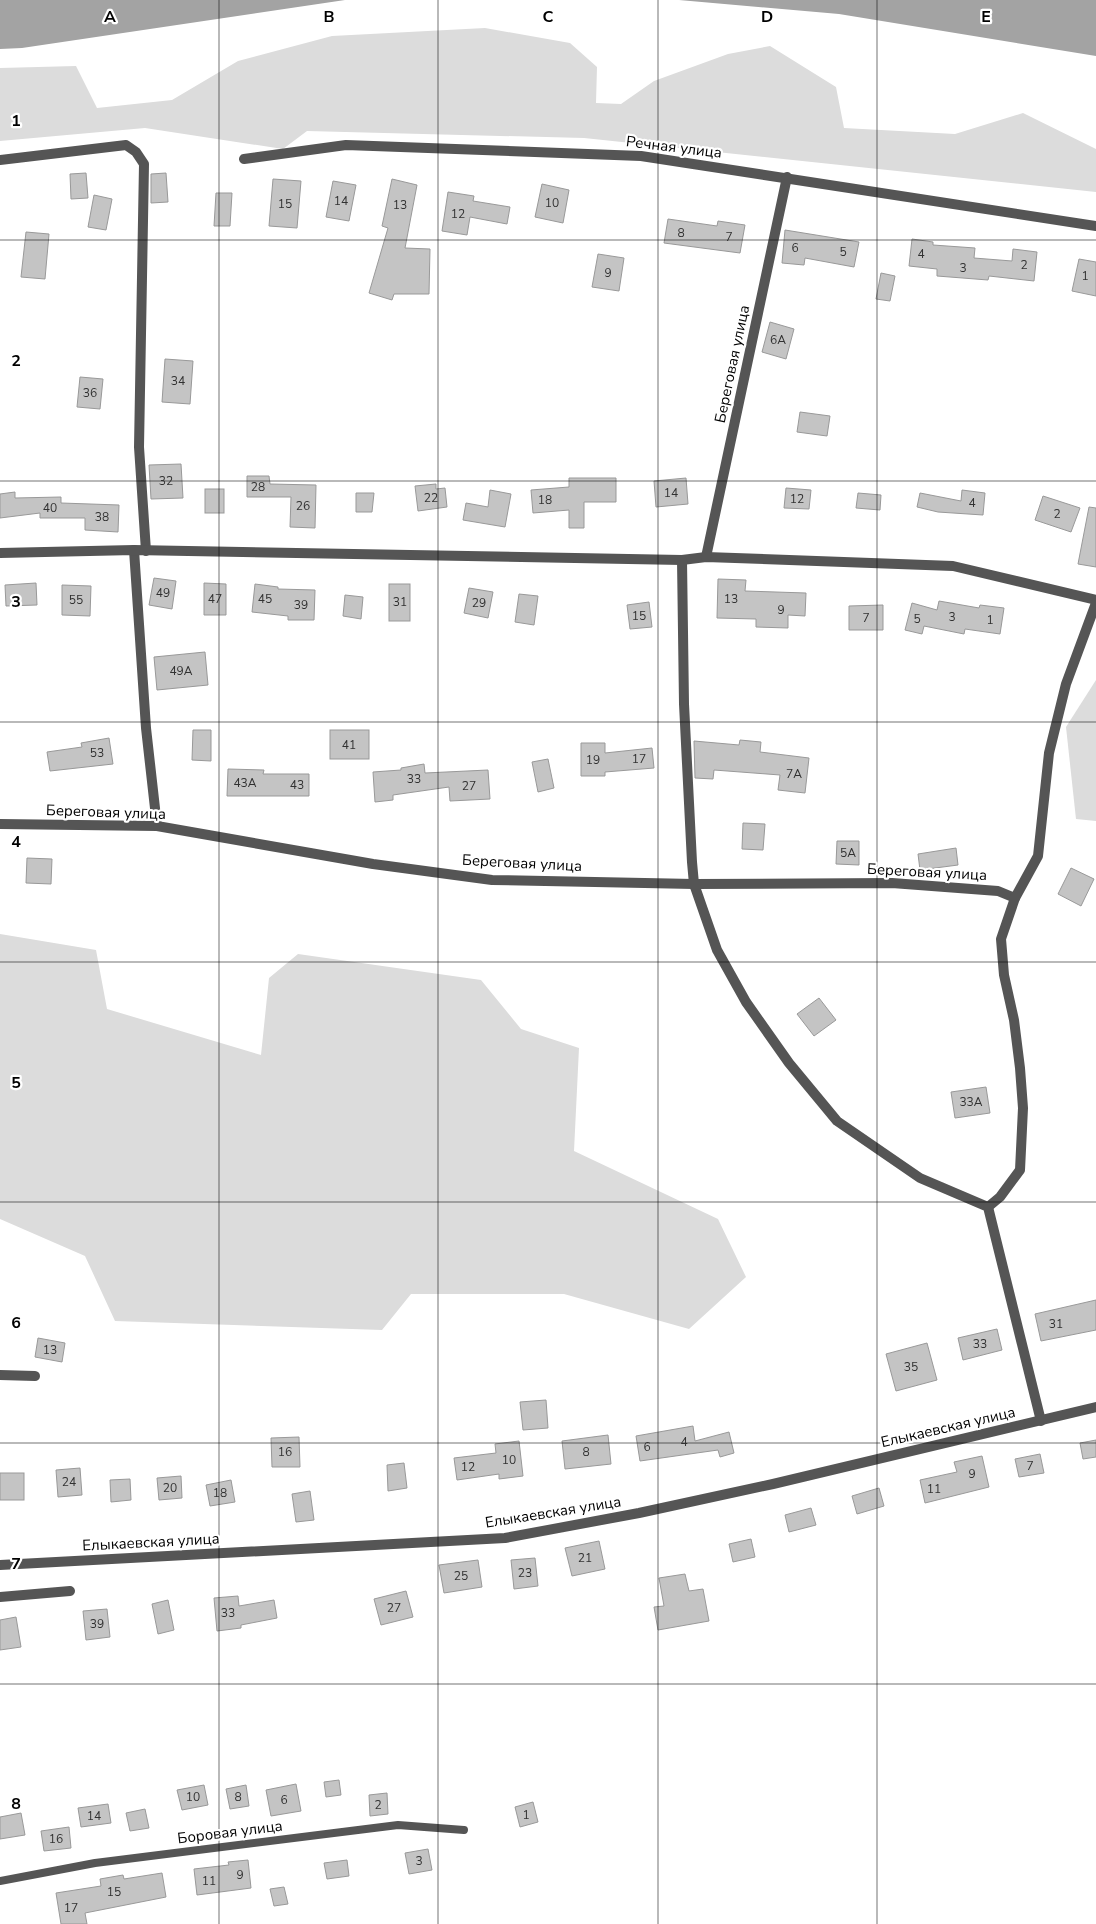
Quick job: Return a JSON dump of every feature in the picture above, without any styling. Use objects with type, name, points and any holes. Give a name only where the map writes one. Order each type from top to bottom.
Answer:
[{"type":"street","points":[[0,160],[126,145],[136,152],[144,164],[139,448],[146,551]]},
{"type":"street","name":"Речная улица","points":[[244,159],[346,145],[641,156],[1096,226]]},
{"type":"street","name":"Береговая улица","points":[[706,557],[787,177]]},
{"type":"street","points":[[134,550],[146,728],[157,826]]},
{"type":"street","points":[[0,553],[134,550],[682,560],[706,557],[953,566],[1096,602],[1066,684],[1048,753],[1038,856],[1015,898],[1001,939],[1004,975],[1014,1020],[1020,1068],[1023,1108],[1020,1170],[1000,1197],[988,1207]]},
{"type":"street","points":[[682,560],[685,714],[694,884],[718,950],[746,1002],[790,1063],[837,1121],[920,1178],[988,1207]]},
{"type":"street","name":"Береговая улица","points":[[0,824],[157,826],[373,864],[492,880],[694,884],[892,883],[998,891],[1015,898]]},
{"type":"street","points":[[988,1207],[1041,1421]]},
{"type":"street","points":[[0,1375],[35,1376]]},
{"type":"street","name":"Елыкаевская улица","points":[[0,1565],[505,1538],[658,1509],[1096,1407]]},
{"type":"street","points":[[0,1597],[70,1591]]},
{"type":"lane","name":"Боровая улица","points":[[0,1881],[95,1863],[398,1825],[464,1830]]},
{"type":"shaded area","points":[[0,0],[345,0],[22,48],[0,49]]},
{"type":"shaded area","points":[[679,0],[1096,0],[1096,56],[839,14]]},
{"type":"shaded area","points":[[485,28],[570,43],[597,67],[596,103],[621,104],[654,81],[728,54],[770,46],[836,87],[844,128],[955,134],[1023,113],[1096,149],[1096,192],[584,138],[307,131],[283,149],[145,128],[0,141],[0,68],[76,66],[97,108],[172,100],[238,61],[332,36]]},
{"type":"shaded area","points":[[1096,680],[1096,821],[1076,819],[1066,727]]},
{"type":"shaded area","points":[[0,934],[96,950],[107,1009],[261,1055],[269,978],[298,954],[481,980],[521,1029],[579,1048],[574,1151],[718,1219],[746,1277],[689,1329],[564,1294],[411,1294],[382,1330],[115,1321],[85,1256],[0,1219]]},
{"type":"building","points":[[86,173],[88,198],[71,199],[70,174]]},
{"type":"building","points":[[166,173],[168,202],[151,203],[151,174]]},
{"type":"building","points":[[273,179],[301,181],[297,228],[269,226]]},
{"type":"building","points":[[392,179],[417,185],[405,248],[430,249],[429,294],[394,294],[392,300],[369,293],[388,228],[382,226]]},
{"type":"building","points":[[333,181],[356,185],[349,221],[326,217]]},
{"type":"building","points":[[542,184],[569,190],[563,223],[535,217]]},
{"type":"building","points":[[448,192],[474,196],[473,201],[510,207],[507,224],[470,217],[467,235],[442,231]]},
{"type":"building","points":[[216,193],[232,193],[230,226],[214,226]]},
{"type":"building","points":[[94,195],[112,199],[106,230],[88,227]]},
{"type":"building","points":[[668,219],[717,226],[718,221],[745,225],[740,253],[664,243]]},
{"type":"building","points":[[785,230],[859,242],[854,267],[805,258],[804,265],[782,263]]},
{"type":"building","points":[[26,232],[49,234],[45,279],[21,277]]},
{"type":"building","points":[[912,239],[933,242],[933,245],[975,248],[974,258],[1012,261],[1013,249],[1037,252],[1034,281],[989,276],[988,280],[937,276],[937,269],[909,266]]},
{"type":"building","points":[[598,254],[624,258],[619,291],[592,287]]},
{"type":"building","points":[[1079,259],[1096,262],[1096,296],[1072,291]]},
{"type":"building","points":[[881,273],[895,276],[890,301],[876,299]]},
{"type":"building","points":[[770,322],[794,329],[786,359],[762,352]]},
{"type":"building","points":[[165,359],[193,361],[190,404],[162,402]]},
{"type":"building","points":[[80,377],[103,379],[100,409],[77,407]]},
{"type":"building","points":[[800,412],[830,416],[827,436],[797,432]]},
{"type":"building","points":[[181,464],[183,498],[151,499],[149,465]]},
{"type":"building","points":[[247,476],[269,476],[270,484],[316,485],[315,528],[290,527],[291,497],[247,497]]},
{"type":"building","points":[[569,478],[616,478],[616,502],[584,502],[584,528],[569,528],[569,510],[533,513],[531,490],[569,487]]},
{"type":"building","points":[[686,478],[688,504],[656,507],[654,481]]},
{"type":"building","points":[[436,484],[436,489],[445,488],[447,507],[418,511],[415,486]]},
{"type":"building","points":[[786,488],[811,490],[809,509],[784,508]]},
{"type":"building","points":[[205,489],[224,489],[224,513],[205,513]]},
{"type":"building","points":[[490,490],[511,494],[505,527],[463,520],[466,503],[488,507]]},
{"type":"building","points":[[962,490],[985,493],[983,515],[938,512],[917,507],[920,493],[961,501]]},
{"type":"building","points":[[15,492],[15,498],[61,497],[61,503],[119,505],[118,532],[85,530],[85,518],[40,518],[40,513],[0,518],[0,494]]},
{"type":"building","points":[[356,493],[374,493],[372,512],[356,512]]},
{"type":"building","points":[[858,493],[881,495],[880,510],[856,508]]},
{"type":"building","points":[[1043,496],[1080,508],[1071,532],[1035,520]]},
{"type":"building","points":[[1089,507],[1096,508],[1096,567],[1078,564]]},
{"type":"building","points":[[154,578],[176,581],[172,609],[149,605]]},
{"type":"building","points":[[718,579],[746,580],[745,591],[806,593],[805,616],[788,615],[788,628],[756,627],[756,619],[717,618]]},
{"type":"building","points":[[36,583],[37,605],[6,606],[5,585]]},
{"type":"building","points":[[204,583],[226,584],[226,615],[204,615]]},
{"type":"building","points":[[255,584],[278,587],[278,589],[315,590],[314,620],[288,620],[288,616],[252,612]]},
{"type":"building","points":[[389,584],[410,584],[410,621],[389,621]]},
{"type":"building","points":[[62,585],[91,586],[90,616],[62,615]]},
{"type":"building","points":[[469,588],[493,592],[488,618],[464,613]]},
{"type":"building","points":[[519,594],[538,596],[534,625],[515,622]]},
{"type":"building","points":[[345,595],[363,597],[361,619],[343,616]]},
{"type":"building","points":[[939,601],[979,608],[980,605],[1004,608],[1000,634],[965,629],[964,634],[924,626],[922,634],[905,630],[912,603],[937,610]]},
{"type":"building","points":[[649,602],[652,627],[630,629],[627,605]]},
{"type":"building","points":[[883,605],[883,630],[849,630],[849,606]]},
{"type":"building","points":[[205,652],[208,685],[157,690],[154,657]]},
{"type":"building","points":[[193,730],[211,730],[211,761],[192,760]]},
{"type":"building","points":[[330,730],[369,730],[369,759],[330,759]]},
{"type":"building","points":[[109,738],[113,764],[50,771],[47,752],[82,747],[81,743]]},
{"type":"building","points":[[740,740],[761,742],[760,752],[809,758],[805,793],[778,790],[780,775],[714,770],[713,779],[695,778],[694,741],[739,745]]},
{"type":"building","points":[[581,743],[605,743],[605,753],[652,748],[654,768],[605,772],[605,776],[581,776]]},
{"type":"building","points":[[548,759],[554,788],[538,792],[532,762]]},
{"type":"building","points":[[424,764],[425,773],[488,770],[490,799],[450,801],[449,787],[393,795],[393,800],[375,802],[373,772],[401,770],[401,768]]},
{"type":"building","points":[[228,769],[264,770],[263,774],[309,774],[309,796],[227,796]]},
{"type":"building","points":[[743,823],[765,824],[763,850],[742,849]]},
{"type":"building","points":[[837,841],[859,841],[859,865],[836,864]]},
{"type":"building","points":[[956,848],[958,865],[920,870],[918,854]]},
{"type":"building","points":[[27,858],[52,859],[51,884],[26,883]]},
{"type":"building","points":[[1071,868],[1094,879],[1081,906],[1058,894]]},
{"type":"building","points":[[819,998],[836,1020],[814,1036],[797,1014]]},
{"type":"building","points":[[986,1087],[990,1113],[955,1118],[951,1092]]},
{"type":"building","points":[[1096,1300],[1096,1330],[1041,1341],[1035,1314]]},
{"type":"building","points":[[997,1329],[1002,1350],[963,1360],[958,1338]]},
{"type":"building","points":[[38,1338],[65,1343],[62,1362],[35,1357]]},
{"type":"building","points":[[927,1343],[937,1380],[896,1391],[886,1354]]},
{"type":"building","points":[[546,1400],[548,1428],[523,1430],[520,1402]]},
{"type":"building","points":[[693,1426],[695,1441],[729,1432],[734,1453],[720,1457],[718,1450],[640,1461],[636,1436]]},
{"type":"building","points":[[608,1435],[611,1464],[565,1469],[562,1441]]},
{"type":"building","points":[[299,1437],[300,1467],[272,1467],[271,1438]]},
{"type":"building","points":[[1096,1440],[1096,1457],[1083,1459],[1080,1443]]},
{"type":"building","points":[[519,1441],[523,1476],[499,1479],[499,1474],[457,1480],[454,1458],[496,1453],[495,1444]]},
{"type":"building","points":[[1040,1454],[1044,1473],[1019,1477],[1015,1459]]},
{"type":"building","points":[[982,1456],[989,1487],[925,1503],[920,1480],[957,1472],[954,1462]]},
{"type":"building","points":[[404,1463],[407,1488],[388,1491],[387,1465]]},
{"type":"building","points":[[80,1468],[82,1495],[58,1497],[56,1470]]},
{"type":"building","points":[[0,1473],[24,1473],[24,1500],[0,1500]]},
{"type":"building","points":[[181,1476],[182,1498],[159,1500],[157,1478]]},
{"type":"building","points":[[130,1479],[131,1500],[111,1502],[110,1480]]},
{"type":"building","points":[[231,1480],[235,1502],[210,1506],[206,1485]]},
{"type":"building","points":[[879,1488],[884,1506],[857,1514],[852,1496]]},
{"type":"building","points":[[310,1491],[314,1520],[296,1522],[292,1494]]},
{"type":"building","points":[[811,1508],[816,1525],[789,1532],[785,1515]]},
{"type":"building","points":[[751,1539],[755,1557],[733,1562],[729,1544]]},
{"type":"building","points":[[599,1541],[605,1569],[572,1576],[565,1548]]},
{"type":"building","points":[[535,1558],[538,1586],[514,1589],[511,1560]]},
{"type":"building","points":[[478,1560],[482,1587],[444,1593],[439,1565]]},
{"type":"building","points":[[685,1574],[689,1591],[703,1589],[709,1621],[658,1630],[654,1607],[664,1606],[659,1578]]},
{"type":"building","points":[[406,1591],[413,1617],[381,1625],[374,1599]]},
{"type":"building","points":[[238,1596],[239,1606],[274,1600],[277,1618],[241,1625],[241,1628],[217,1631],[214,1598]]},
{"type":"building","points":[[168,1600],[174,1630],[158,1634],[152,1604]]},
{"type":"building","points":[[107,1609],[110,1637],[86,1640],[83,1611]]},
{"type":"building","points":[[16,1617],[21,1647],[0,1650],[0,1620]]},
{"type":"building","points":[[339,1780],[341,1795],[326,1797],[324,1782]]},
{"type":"building","points":[[296,1784],[301,1811],[271,1816],[266,1790]]},
{"type":"building","points":[[204,1785],[208,1805],[182,1810],[177,1790]]},
{"type":"building","points":[[246,1785],[249,1806],[230,1809],[226,1789]]},
{"type":"building","points":[[387,1793],[388,1814],[370,1816],[369,1795]]},
{"type":"building","points":[[533,1802],[538,1822],[520,1827],[515,1807]]},
{"type":"building","points":[[108,1804],[111,1823],[81,1827],[78,1808]]},
{"type":"building","points":[[145,1809],[149,1828],[130,1831],[126,1813]]},
{"type":"building","points":[[21,1813],[25,1835],[0,1839],[0,1817]]},
{"type":"building","points":[[69,1827],[71,1848],[44,1851],[41,1831]]},
{"type":"building","points":[[428,1849],[432,1870],[409,1874],[405,1853]]},
{"type":"building","points":[[248,1860],[251,1888],[197,1895],[194,1869],[229,1865],[228,1862]]},
{"type":"building","points":[[347,1860],[349,1876],[327,1879],[324,1863]]},
{"type":"building","points":[[162,1873],[166,1897],[85,1913],[87,1924],[61,1924],[56,1893],[101,1886],[100,1879],[123,1875],[124,1879]]},
{"type":"building","points":[[284,1887],[288,1904],[274,1906],[270,1889]]}]
